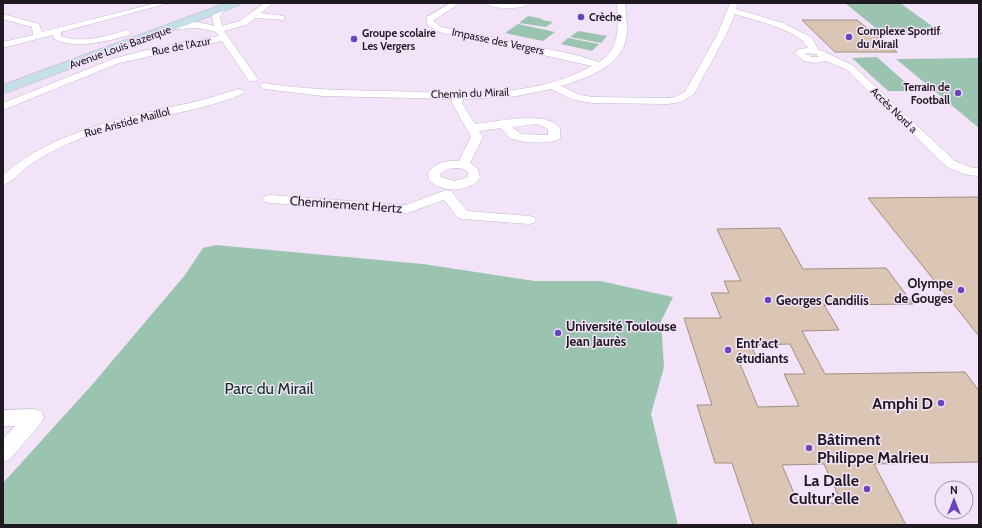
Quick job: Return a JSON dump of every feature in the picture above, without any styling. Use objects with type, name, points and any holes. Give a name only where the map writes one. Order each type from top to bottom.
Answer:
[{"type":"main road","name":"Avenue Louis Bazerque","points":[[3,78],[210,3]]},
{"type":"main road","name":"Avenue Louis Bazerque","points":[[3,90],[236,3]]},
{"type":"street","points":[[3,44],[165,3]]},
{"type":"street","points":[[176,26],[203,25],[219,30],[243,23],[269,3]]},
{"type":"street","name":"Impasse des Vergers","points":[[456,3],[430,19],[430,23],[439,29],[576,58],[600,65]]},
{"type":"street","points":[[489,3],[506,6],[526,3]]},
{"type":"street","name":"Chemin du Mirail","points":[[264,86],[305,92],[458,96],[517,92],[551,85],[583,75],[614,57],[622,42],[621,3]]},
{"type":"street","points":[[551,85],[578,98],[593,100],[677,100],[689,94],[733,7],[780,25],[809,40],[814,51]]},
{"type":"street","points":[[222,8],[216,16],[219,30],[225,38],[246,86]]},
{"type":"street","points":[[254,14],[281,18]]},
{"type":"street","points":[[3,16],[36,26],[36,33],[40,35]]},
{"type":"street","points":[[57,30],[57,37],[75,41],[103,39],[127,33]]},
{"type":"street","name":"Rue de l'Azur","points":[[3,107],[116,61],[142,54],[225,38]]},
{"type":"street","points":[[814,51],[806,50],[798,53],[809,59],[818,60],[825,57]]},
{"type":"street","name":"Accès Nord a","points":[[814,51],[849,67],[951,164],[959,169],[979,172]]},
{"type":"street","name":"Rue Aristide Maillol","points":[[3,181],[31,159],[57,144],[80,134],[124,121],[213,101],[246,86],[264,86]]},
{"type":"street","points":[[458,96],[457,103],[477,137],[463,165],[446,165],[436,170],[434,173],[435,179],[448,190],[463,215],[529,220]]},
{"type":"street","points":[[472,128],[504,125]]},
{"type":"street","name":"Cheminement Hertz","points":[[270,199],[407,209],[474,178],[474,172],[472,169],[463,165]]},
{"type":"street","points":[[3,418],[34,417],[3,453]]},
{"type":"green space","points":[[845,3],[900,3],[943,34],[883,34]]},
{"type":"green space","points":[[528,16],[553,22],[546,27],[519,23]]},
{"type":"green space","points":[[518,24],[555,32],[543,41],[505,33]]},
{"type":"green space","points":[[578,31],[607,36],[601,43],[570,37]]},
{"type":"green space","points":[[568,38],[599,44],[592,51],[561,44]]},
{"type":"green space","points":[[877,57],[915,91],[888,91],[852,58]]},
{"type":"green space","name":"Terrain de Football","points":[[979,58],[979,128],[896,59],[902,59]]},
{"type":"green space","name":"Parc du Mirail","points":[[216,245],[423,264],[535,281],[600,281],[673,297],[661,321],[664,367],[651,414],[678,525],[3,525],[3,483],[91,386],[185,275],[203,248]]},
{"type":"building","name":"Complexe Sportif du Mirail","points":[[802,20],[857,20],[897,52],[835,52]]},
{"type":"building","name":"Olympe de Gouges","points":[[979,197],[979,336],[868,198]]},
{"type":"building","points":[[780,228],[803,269],[886,268],[913,304],[824,305],[839,330],[802,331],[825,374],[965,372],[979,391],[979,462],[874,464],[906,525],[753,525],[732,463],[715,463],[697,405],[712,405],[684,318],[721,318],[711,293],[729,293],[724,281],[741,281],[717,229]],"holes":[[[790,344],[805,374],[784,374],[799,406],[758,407],[738,359],[757,359],[751,345]],[[824,464],[842,503],[798,503],[782,465]]]},
{"type":"place","name":"Crèche","points":[[581,17]]},
{"type":"place","name":"Complexe Sportif du Mirail","points":[[849,37]]},
{"type":"place","name":"Groupe scolaire Les Vergers","points":[[354,39]]},
{"type":"place","name":"Terrain de Football","points":[[958,93]]},
{"type":"place","name":"Olympe de Gouges","points":[[961,290]]},
{"type":"place","name":"Georges Candilis","points":[[768,300]]},
{"type":"place","name":"Université Toulouse Jean Jaurès","points":[[558,333]]},
{"type":"place","name":"Entr'act étudiants","points":[[728,350]]},
{"type":"place","name":"Amphi D","points":[[941,403]]},
{"type":"place","name":"Bâtiment Philippe Malrieu","points":[[809,448]]},
{"type":"place","name":"La Dalle Cultur’elle","points":[[867,489]]}]
